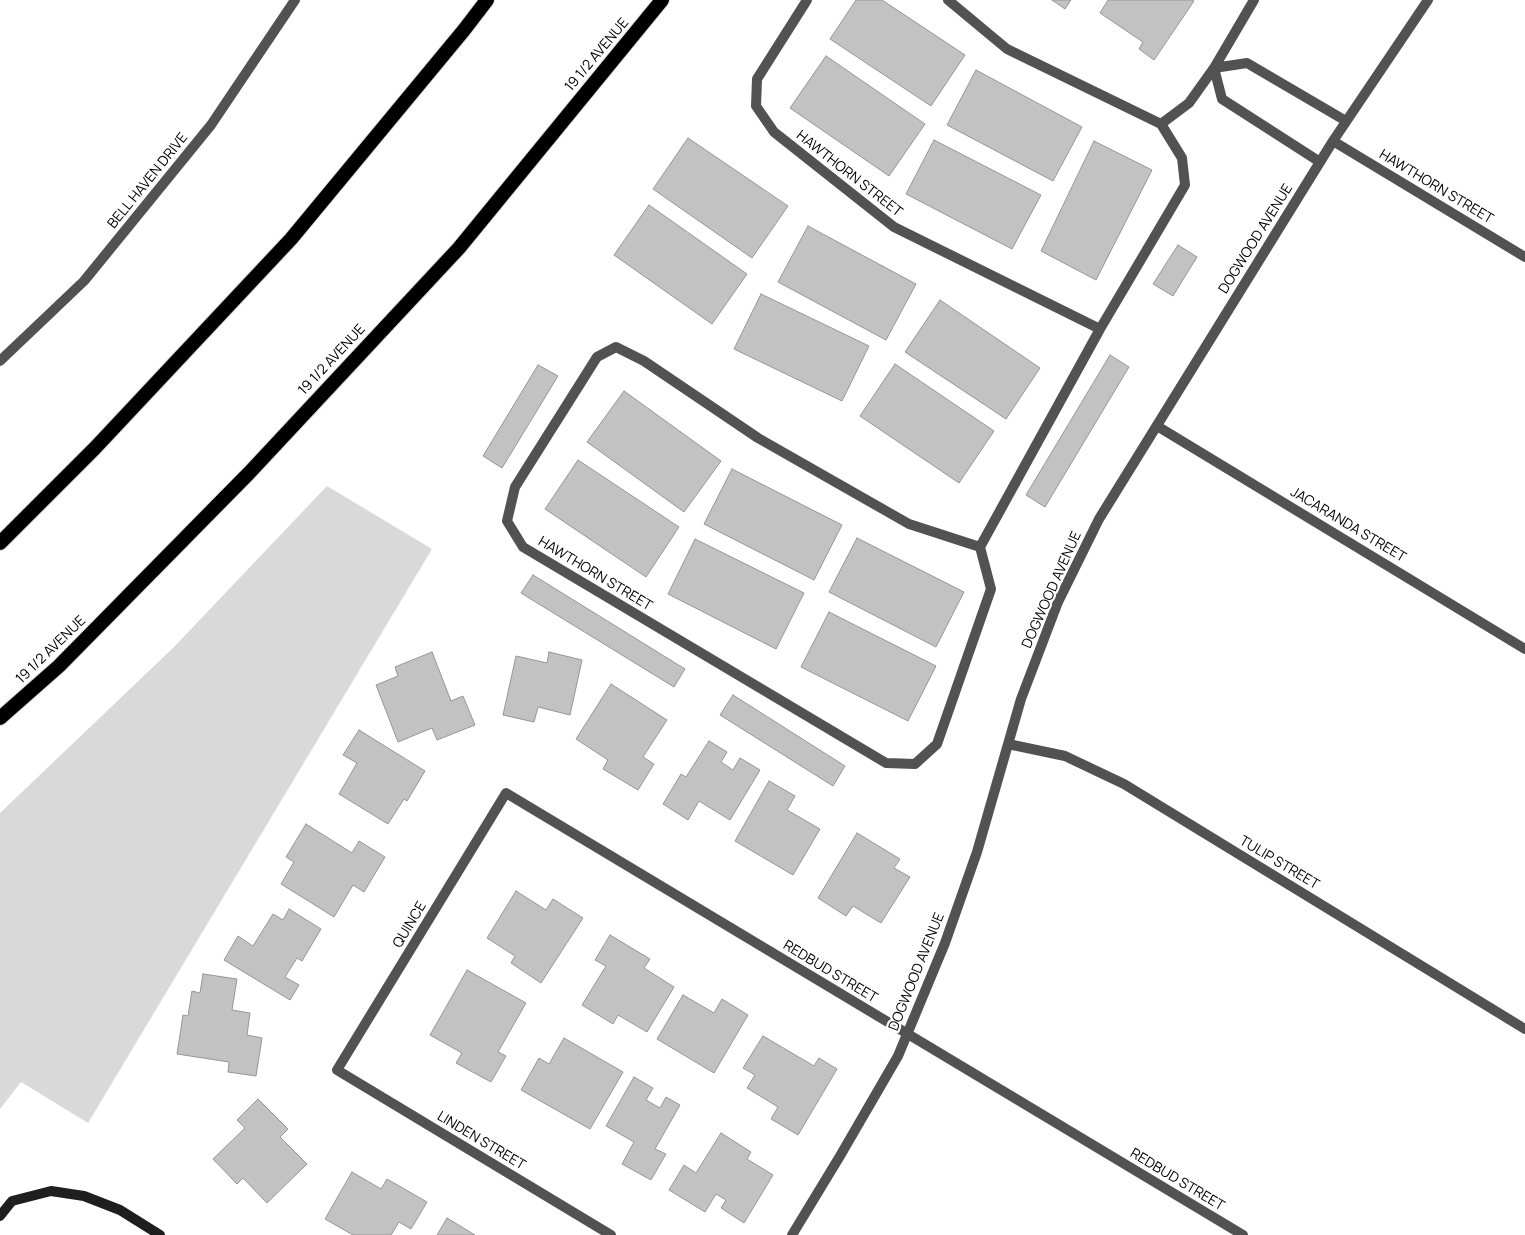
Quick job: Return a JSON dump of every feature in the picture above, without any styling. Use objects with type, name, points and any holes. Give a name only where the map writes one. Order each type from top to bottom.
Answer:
[{"type":"highway","points":[[0,543],[94,448],[290,239],[487,0]]},
{"type":"highway","name":"19 1/2 AVENUE","points":[[0,718],[59,666],[250,472],[459,248],[662,0]]},
{"type":"main road","points":[[0,1216],[12,1200],[51,1191],[84,1196],[120,1210],[160,1235]]},
{"type":"street","name":"BELL HAVEN DRIVE","points":[[0,361],[84,281],[211,124],[295,0]]},
{"type":"street","name":"HAWTHORN STREET","points":[[807,0],[757,79],[756,106],[774,132],[894,228],[1100,328]]},
{"type":"street","points":[[948,0],[1007,49],[1160,124],[1182,158],[1185,185],[1100,328],[980,547]]},
{"type":"street","points":[[1160,124],[1189,103],[1214,68],[1254,0]]},
{"type":"street","name":"DOGWOOD AVENUE","points":[[792,1235],[898,1056],[945,943],[977,852],[1021,699],[1058,602],[1099,519],[1333,141],[1428,0]]},
{"type":"street","points":[[1214,68],[1247,63],[1346,121]]},
{"type":"street","points":[[1214,68],[1222,99],[1320,162]]},
{"type":"street","name":"HAWTHORN STREET","points":[[1333,141],[1525,257]]},
{"type":"street","name":"HAWTHORN STREET","points":[[616,347],[644,361],[758,438],[909,524],[980,547],[991,589],[937,744],[915,764],[886,763],[523,547],[507,522],[515,487],[597,357],[616,347]]},
{"type":"street","name":"JACARANDA STREET","points":[[1157,426],[1525,649]]},
{"type":"street","name":"TULIP STREET","points":[[1008,744],[1065,756],[1124,784],[1525,1029]]},
{"type":"street","name":"REDBUD STREET","points":[[506,793],[1243,1235]]},
{"type":"street","name":"QUINCE","points":[[337,1070],[506,793]]},
{"type":"street","name":"LINDEN STREET","points":[[337,1070],[611,1235]]},
{"type":"shaded area","points":[[327,486],[432,549],[88,1123],[21,1082],[0,1109],[0,813],[174,647]]},
{"type":"building","points":[[856,0],[882,0],[965,55],[931,106],[830,39]]},
{"type":"building","points":[[1052,0],[1071,0],[1065,9]]},
{"type":"building","points":[[1108,0],[1194,1],[1154,60],[1139,49],[1143,42],[1100,13]]},
{"type":"building","points":[[826,56],[925,124],[889,176],[790,108]]},
{"type":"building","points":[[976,70],[1082,127],[1053,181],[947,125]]},
{"type":"building","points":[[688,138],[788,206],[752,258],[653,189]]},
{"type":"building","points":[[934,140],[1041,195],[1012,249],[906,194]]},
{"type":"building","points":[[1094,141],[1152,170],[1096,280],[1041,251]]},
{"type":"building","points":[[649,205],[747,274],[712,324],[614,255]]},
{"type":"building","points":[[808,226],[916,284],[886,340],[778,282]]},
{"type":"building","points":[[1178,245],[1197,257],[1173,296],[1153,284]]},
{"type":"building","points":[[761,294],[869,346],[842,401],[734,349]]},
{"type":"building","points":[[940,300],[1040,368],[1006,419],[905,352]]},
{"type":"building","points":[[1110,355],[1129,367],[1045,507],[1026,495]]},
{"type":"building","points":[[895,364],[994,431],[959,483],[860,416]]},
{"type":"building","points":[[538,365],[558,376],[502,468],[483,456]]},
{"type":"building","points":[[624,391],[721,461],[684,512],[587,442]]},
{"type":"building","points":[[578,460],[679,527],[646,577],[545,509]]},
{"type":"building","points":[[732,469],[842,525],[814,580],[704,524]]},
{"type":"building","points":[[857,538],[964,592],[936,647],[829,592]]},
{"type":"building","points":[[695,539],[804,593],[776,649],[668,594]]},
{"type":"building","points":[[533,575],[685,669],[674,687],[521,593]]},
{"type":"building","points":[[829,612],[936,666],[908,721],[801,667]]},
{"type":"building","points":[[432,652],[451,701],[463,696],[475,725],[437,740],[432,728],[398,742],[376,685],[398,676],[395,667]]},
{"type":"building","points":[[549,652],[582,660],[570,715],[538,707],[534,722],[503,715],[516,656],[547,663]]},
{"type":"building","points":[[611,684],[667,720],[643,757],[654,764],[638,790],[603,769],[608,760],[576,739]]},
{"type":"building","points":[[733,695],[845,766],[833,786],[720,715]]},
{"type":"building","points":[[359,730],[425,771],[407,801],[404,799],[388,824],[339,794],[357,763],[343,755]]},
{"type":"building","points":[[709,741],[727,752],[721,762],[733,770],[740,758],[760,770],[730,820],[699,801],[688,820],[663,804],[681,774],[686,777]]},
{"type":"building","points":[[769,781],[795,796],[787,810],[820,829],[793,875],[735,841]]},
{"type":"building","points":[[306,824],[352,853],[359,841],[385,857],[364,892],[353,885],[334,917],[281,884],[294,862],[286,857]]},
{"type":"building","points":[[857,833],[900,859],[894,868],[910,877],[881,923],[853,906],[846,916],[818,898]]},
{"type":"building","points":[[516,891],[546,910],[553,899],[583,918],[541,983],[511,963],[515,956],[487,938]]},
{"type":"building","points":[[289,909],[321,929],[302,961],[297,958],[285,977],[299,985],[290,1000],[224,960],[238,936],[253,946],[273,914],[283,920]]},
{"type":"building","points":[[610,935],[650,959],[644,968],[674,987],[647,1032],[618,1015],[613,1024],[582,1005],[606,966],[595,960]]},
{"type":"building","points":[[467,970],[526,1003],[498,1052],[506,1056],[491,1082],[456,1063],[462,1053],[430,1035]]},
{"type":"building","points":[[203,974],[237,979],[232,1010],[250,1013],[247,1035],[262,1038],[256,1076],[228,1072],[229,1062],[177,1054],[183,1015],[188,1016],[192,991],[200,993]]},
{"type":"building","points":[[683,995],[714,1013],[722,999],[748,1015],[714,1073],[657,1039]]},
{"type":"building","points":[[763,1036],[814,1066],[819,1058],[837,1069],[798,1135],[771,1119],[778,1107],[747,1088],[755,1075],[743,1068]]},
{"type":"building","points":[[564,1038],[623,1072],[590,1129],[521,1090],[539,1058],[549,1064]]},
{"type":"building","points":[[634,1077],[653,1088],[646,1100],[660,1108],[666,1097],[680,1105],[655,1149],[666,1154],[651,1180],[622,1164],[634,1142],[606,1126]]},
{"type":"building","points":[[258,1099],[288,1129],[280,1137],[307,1164],[267,1203],[243,1178],[237,1184],[213,1159],[245,1128],[237,1120]]},
{"type":"building","points":[[721,1133],[751,1152],[747,1159],[773,1175],[744,1223],[721,1208],[726,1200],[716,1194],[705,1212],[669,1190],[684,1165],[696,1173]]},
{"type":"building","points":[[352,1172],[381,1189],[387,1179],[427,1202],[411,1229],[399,1222],[391,1235],[353,1235],[325,1219]]},
{"type":"building","points":[[447,1218],[475,1235],[437,1235]]}]
